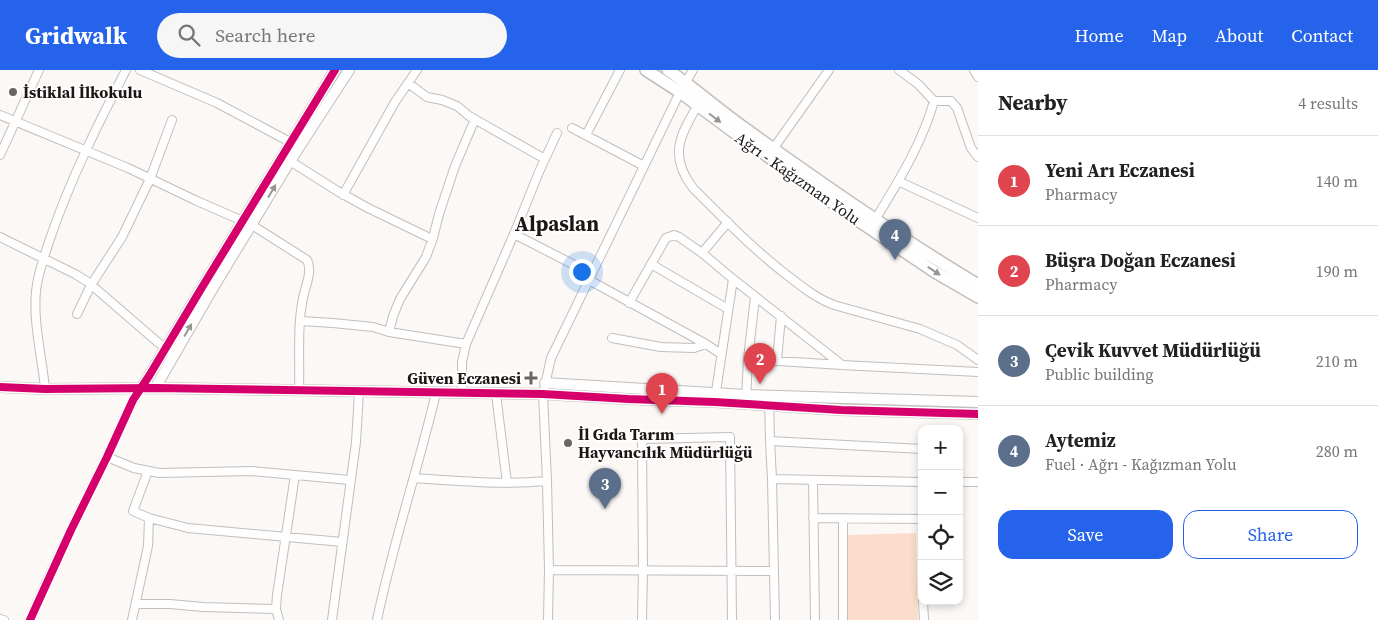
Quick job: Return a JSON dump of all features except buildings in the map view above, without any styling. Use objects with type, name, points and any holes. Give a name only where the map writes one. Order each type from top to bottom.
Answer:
[{"type":"main road","name":"Ağrı - Kağızman Yolu","points":[[646,70],[682,87],[875,220],[978,285]]},
{"type":"main road","name":"Ağrı - Kağızman Yolu","points":[[668,70],[698,106],[856,219],[935,272],[978,297]]},
{"type":"street","points":[[0,155],[39,70]]},
{"type":"street","points":[[44,389],[42,358],[35,318],[39,274],[68,190],[126,70]]},
{"type":"street","points":[[140,70],[217,103],[290,142]]},
{"type":"street","points":[[30,620],[70,530],[133,400],[169,352],[214,286],[290,142],[335,70]]},
{"type":"street","points":[[247,222],[290,161],[349,70]]},
{"type":"street","points":[[343,194],[396,102],[417,70]]},
{"type":"street","points":[[586,135],[620,70]]},
{"type":"street","points":[[548,620],[549,570],[543,394],[551,358],[682,87],[693,70]]},
{"type":"street","points":[[773,148],[829,70]]},
{"type":"street","points":[[899,70],[918,84],[934,101],[951,101],[957,108],[971,148],[978,157]]},
{"type":"street","points":[[974,70],[978,77]]},
{"type":"street","points":[[408,83],[427,97],[457,106],[475,119],[545,159]]},
{"type":"street","points":[[875,220],[898,181],[930,117],[934,101]]},
{"type":"street","points":[[698,106],[680,138],[679,155],[681,168],[693,188],[753,247],[777,268],[823,301],[920,329],[957,345],[978,360]]},
{"type":"street","points":[[0,115],[86,150],[247,222],[307,260],[309,272],[300,321],[299,390]]},
{"type":"street","points":[[389,332],[400,299],[426,257],[455,166],[475,119]]},
{"type":"street","points":[[77,314],[91,285],[117,247],[150,179],[172,120]]},
{"type":"street","points":[[572,128],[644,166]]},
{"type":"street","points":[[462,393],[462,362],[466,344],[557,133]]},
{"type":"street","points":[[290,161],[368,208],[432,239]]},
{"type":"street","points":[[898,181],[978,218]]},
{"type":"street","points":[[702,253],[728,222]]},
{"type":"street","points":[[514,234],[590,277],[629,303],[721,354]]},
{"type":"street","points":[[629,303],[664,242],[674,235],[702,253],[842,366]]},
{"type":"street","points":[[0,237],[75,274],[91,285],[169,352]]},
{"type":"street","points":[[651,264],[728,309]]},
{"type":"street","points":[[716,398],[733,279]]},
{"type":"street","points":[[746,399],[748,359],[755,297]]},
{"type":"street","points":[[776,361],[780,316]]},
{"type":"street","points":[[300,321],[373,327],[389,332],[466,344]]},
{"type":"street","points":[[612,338],[661,347],[694,348],[706,344]]},
{"type":"street","points":[[155,388],[169,352]]},
{"type":"street","points":[[748,359],[842,366],[978,372]]},
{"type":"street","points":[[545,383],[716,398],[978,402]]},
{"type":"street","points":[[0,387],[543,394],[628,400],[716,398]]},
{"type":"street","points":[[332,620],[356,442],[359,392]]},
{"type":"street","points":[[377,620],[386,576],[436,393]]},
{"type":"street","points":[[496,394],[507,483]]},
{"type":"street","points":[[769,400],[841,410],[978,414]]},
{"type":"street","points":[[769,400],[775,620]]},
{"type":"street","points":[[642,620],[642,439],[730,437],[732,620]]},
{"type":"street","points":[[770,440],[918,449]]},
{"type":"street","points":[[106,457],[134,468],[159,473],[252,471],[350,480]]},
{"type":"street","points":[[148,471],[133,511],[149,518],[188,528],[342,542]]},
{"type":"street","points":[[279,620],[276,609],[276,595],[295,475]]},
{"type":"street","points":[[414,478],[487,483],[547,481]]},
{"type":"street","points":[[772,479],[918,482]]},
{"type":"street","points":[[813,480],[815,620]]},
{"type":"street","points":[[963,482],[978,482]]},
{"type":"street","points":[[132,620],[148,546],[149,518]]},
{"type":"street","points":[[813,518],[918,519]]},
{"type":"street","points":[[843,518],[843,620]]},
{"type":"street","points":[[549,570],[773,571]]},
{"type":"street","points":[[136,604],[276,609]]},
{"type":"street","points":[[923,605],[924,620]]},
{"type":"street","points":[[0,619],[4,620]]},
{"type":"shaded area","points":[[916,533],[918,620],[848,620],[846,535]]},
{"type":"cycle path","points":[[30,620],[133,400],[335,70]]},
{"type":"cycle path","points":[[0,387],[543,394],[841,410],[978,414]]},
{"type":"place","name":"İstiklal İlkokulu","points":[[13,92]]},
{"type":"place","name":"Aytemiz","points":[[895,260]]},
{"type":"place","name":"Güven Eczanesi","points":[[531,378]]},
{"type":"place","name":"Büşra Doğan Eczanesi","points":[[760,384]]},
{"type":"place","name":"Yeni Arı Eczanesi","points":[[662,414]]},
{"type":"place","name":"İl Gıda Tarım Hayvancılık Müdürlüğü","points":[[568,443]]},
{"type":"place","name":"Çevik Kuvvet Müdürlüğü","points":[[605,509]]},
{"type":"district","name":"Alpaslan","points":[[557,224]]}]
